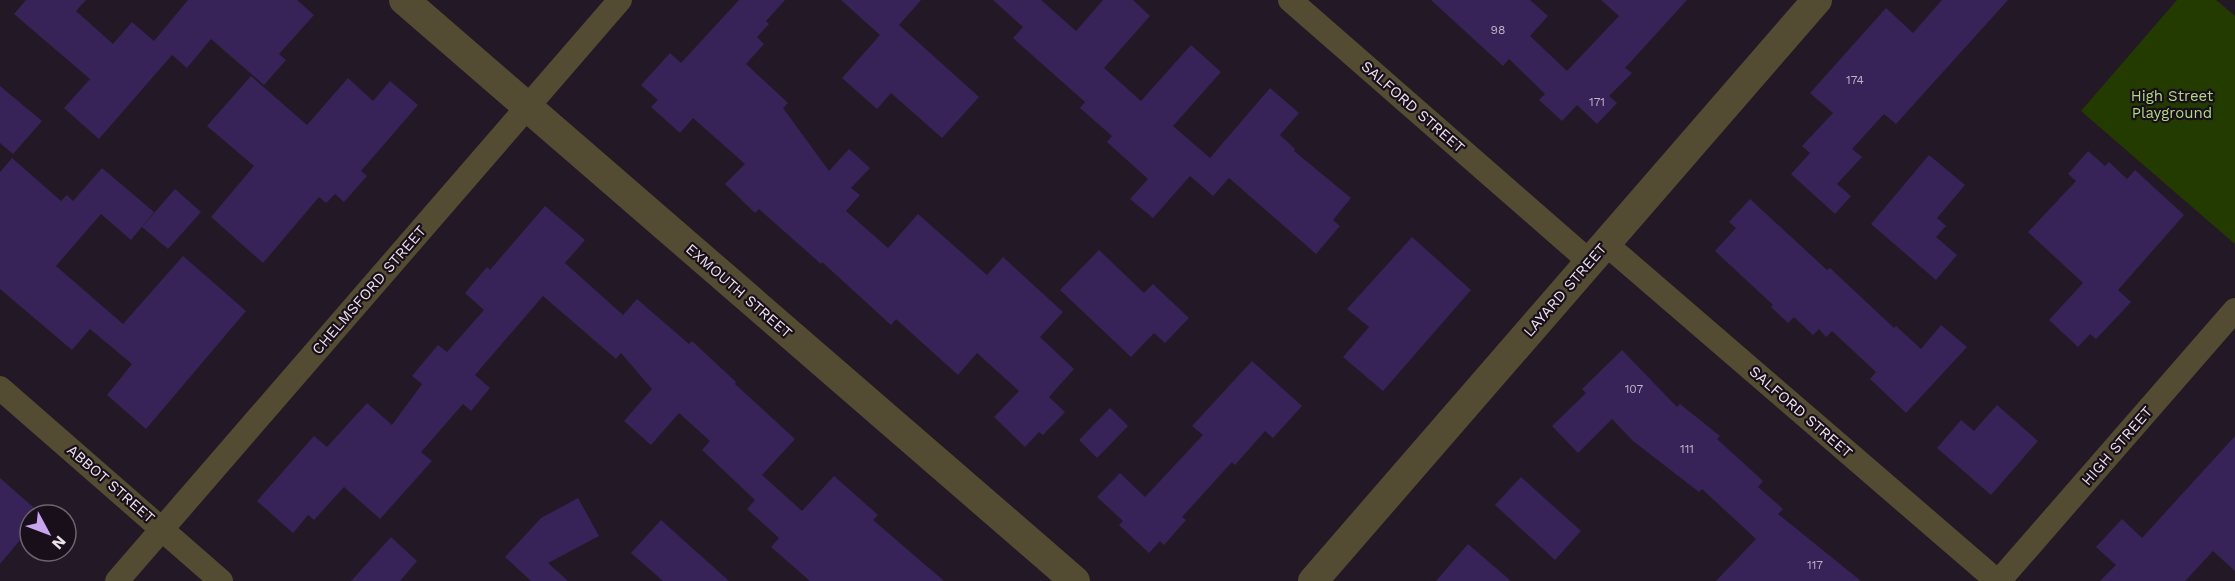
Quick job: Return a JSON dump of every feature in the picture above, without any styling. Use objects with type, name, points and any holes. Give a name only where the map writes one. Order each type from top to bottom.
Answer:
[{"type":"street","name":"EXMOUTH STREET","points":[[404,0],[1076,581]]},
{"type":"street","name":"CHELMSFORD STREET","points":[[117,581],[620,0]]},
{"type":"street","name":"SALFORD STREET","points":[[1290,0],[1998,581]]},
{"type":"street","name":"LAYARD STREET","points":[[1324,577],[1598,253],[1817,0]]},
{"type":"street","name":"HIGH STREET","points":[[1998,581],[2235,310]]},
{"type":"street","name":"ABBOT STREET","points":[[0,388],[221,581]]},
{"type":"green space","name":"High Street Playground","points":[[2177,0],[2216,0],[2235,16],[2235,244],[2081,111]]},
{"type":"building","points":[[26,0],[86,0],[76,11],[113,44],[132,22],[154,41],[188,0],[297,0],[314,15],[279,54],[286,60],[264,85],[211,39],[187,68],[172,55],[99,139],[64,108],[90,79],[14,14]]},
{"type":"building","points":[[739,0],[785,0],[766,21],[769,24],[757,37],[764,44],[746,64],[788,103],[783,108],[829,171],[849,149],[870,168],[851,188],[860,195],[846,211],[888,248],[918,214],[987,275],[1003,257],[1063,312],[1040,337],[1074,369],[1049,397],[1065,412],[1043,435],[1039,432],[1025,447],[994,417],[1019,391],[977,353],[958,375],[896,319],[891,325],[822,262],[821,264],[759,209],[755,213],[725,184],[745,164],[693,118],[680,133],[651,107],[658,100],[641,85],[670,53],[681,63]]},
{"type":"building","points":[[841,0],[921,0],[899,25],[979,97],[942,138],[891,93],[877,109],[842,78],[880,35]]},
{"type":"building","points":[[993,0],[1041,0],[1076,31],[1103,0],[1133,0],[1150,16],[1104,68],[1141,101],[1191,45],[1221,72],[1173,126],[1210,158],[1270,88],[1299,113],[1280,135],[1295,149],[1294,151],[1351,198],[1333,220],[1340,226],[1316,254],[1229,178],[1213,196],[1190,176],[1153,218],[1130,199],[1148,179],[1107,142],[1112,136],[1080,108],[1085,102],[1013,38],[1023,27]]},
{"type":"building","points":[[1431,0],[1530,0],[1548,16],[1530,36],[1567,71],[1619,16],[1601,0],[1687,0],[1625,68],[1632,73],[1609,96],[1617,103],[1597,124],[1577,105],[1562,121],[1539,100],[1545,94],[1509,59],[1503,66]]},
{"type":"building","points":[[1942,0],[2008,0],[1896,124],[1884,114],[1852,149],[1862,157],[1837,184],[1851,196],[1835,214],[1791,174],[1810,153],[1802,146],[1833,113],[1810,93],[1886,8],[1913,33]]},
{"type":"building","points":[[251,76],[307,125],[348,78],[373,101],[390,81],[418,105],[361,171],[367,176],[344,202],[335,194],[326,203],[319,197],[263,263],[211,217],[254,166],[207,126]]},
{"type":"building","points":[[0,86],[42,121],[13,154],[0,143]]},
{"type":"building","points":[[2088,151],[2105,166],[2109,162],[2127,179],[2135,170],[2184,215],[2118,290],[2131,302],[2096,339],[2090,334],[2078,347],[2049,320],[2083,283],[2028,232],[2076,181],[2068,174]]},
{"type":"building","points":[[1929,155],[1965,185],[1937,218],[1946,226],[1936,237],[1957,255],[1936,280],[1871,224]]},
{"type":"building","points":[[12,158],[61,201],[67,195],[73,201],[102,168],[154,212],[131,240],[101,214],[56,266],[123,324],[183,256],[246,311],[146,429],[107,395],[132,364],[90,329],[72,350],[0,289],[0,172]]},
{"type":"building","points":[[175,189],[201,212],[168,249],[142,227]]},
{"type":"building","points":[[1750,199],[1827,270],[1830,268],[1894,328],[1896,326],[1921,349],[1941,325],[1967,347],[1906,413],[1870,379],[1876,372],[1832,331],[1826,337],[1819,329],[1813,335],[1794,317],[1788,323],[1771,307],[1773,305],[1715,251],[1736,228],[1729,222]]},
{"type":"building","points":[[545,206],[585,240],[565,263],[623,315],[637,299],[689,344],[692,341],[795,439],[762,475],[802,511],[834,476],[878,515],[873,520],[944,581],[810,581],[771,547],[779,538],[747,509],[755,500],[702,450],[710,441],[679,413],[651,445],[624,421],[652,389],[621,353],[616,359],[543,296],[475,375],[490,388],[471,411],[463,404],[421,452],[432,461],[380,519],[344,487],[314,520],[308,515],[293,533],[257,501],[314,436],[327,447],[367,403],[392,425],[422,384],[412,376],[438,345],[447,352],[484,310],[465,293],[487,267],[490,270]]},
{"type":"building","points":[[1412,237],[1471,290],[1383,391],[1343,357],[1369,327],[1347,309]]},
{"type":"building","points":[[1099,250],[1144,293],[1153,284],[1189,318],[1165,343],[1154,333],[1131,357],[1060,290]]},
{"type":"building","points":[[1622,350],[1677,407],[1680,404],[1720,436],[1717,439],[1763,481],[1758,487],[1783,509],[1778,514],[1861,581],[1716,581],[1756,539],[1702,489],[1699,492],[1633,441],[1612,419],[1578,453],[1552,426],[1586,393],[1582,389]]},
{"type":"building","points":[[1252,361],[1302,406],[1273,438],[1265,431],[1235,465],[1232,462],[1182,517],[1186,520],[1164,545],[1160,541],[1149,553],[1119,525],[1123,521],[1097,497],[1120,473],[1145,497],[1203,435],[1192,426]]},
{"type":"building","points":[[1997,405],[2038,441],[1991,495],[1937,448],[1961,420],[1974,431]]},
{"type":"building","points":[[1110,408],[1128,426],[1097,458],[1079,440]]},
{"type":"building","points":[[2235,436],[2235,571],[2213,551],[2185,581],[2100,581],[2116,565],[2096,547],[2122,519],[2142,538]]},
{"type":"building","points":[[1521,477],[1581,531],[1555,560],[1495,505]]},
{"type":"building","points":[[0,478],[28,503],[18,503],[18,542],[0,564]]},
{"type":"building","points":[[578,498],[599,536],[548,563],[568,581],[531,581],[505,557],[541,518]]},
{"type":"building","points":[[661,520],[729,581],[663,581],[631,553]]},
{"type":"building","points":[[391,537],[417,561],[400,581],[351,581]]},
{"type":"building","points":[[1468,544],[1511,581],[1436,581]]}]
